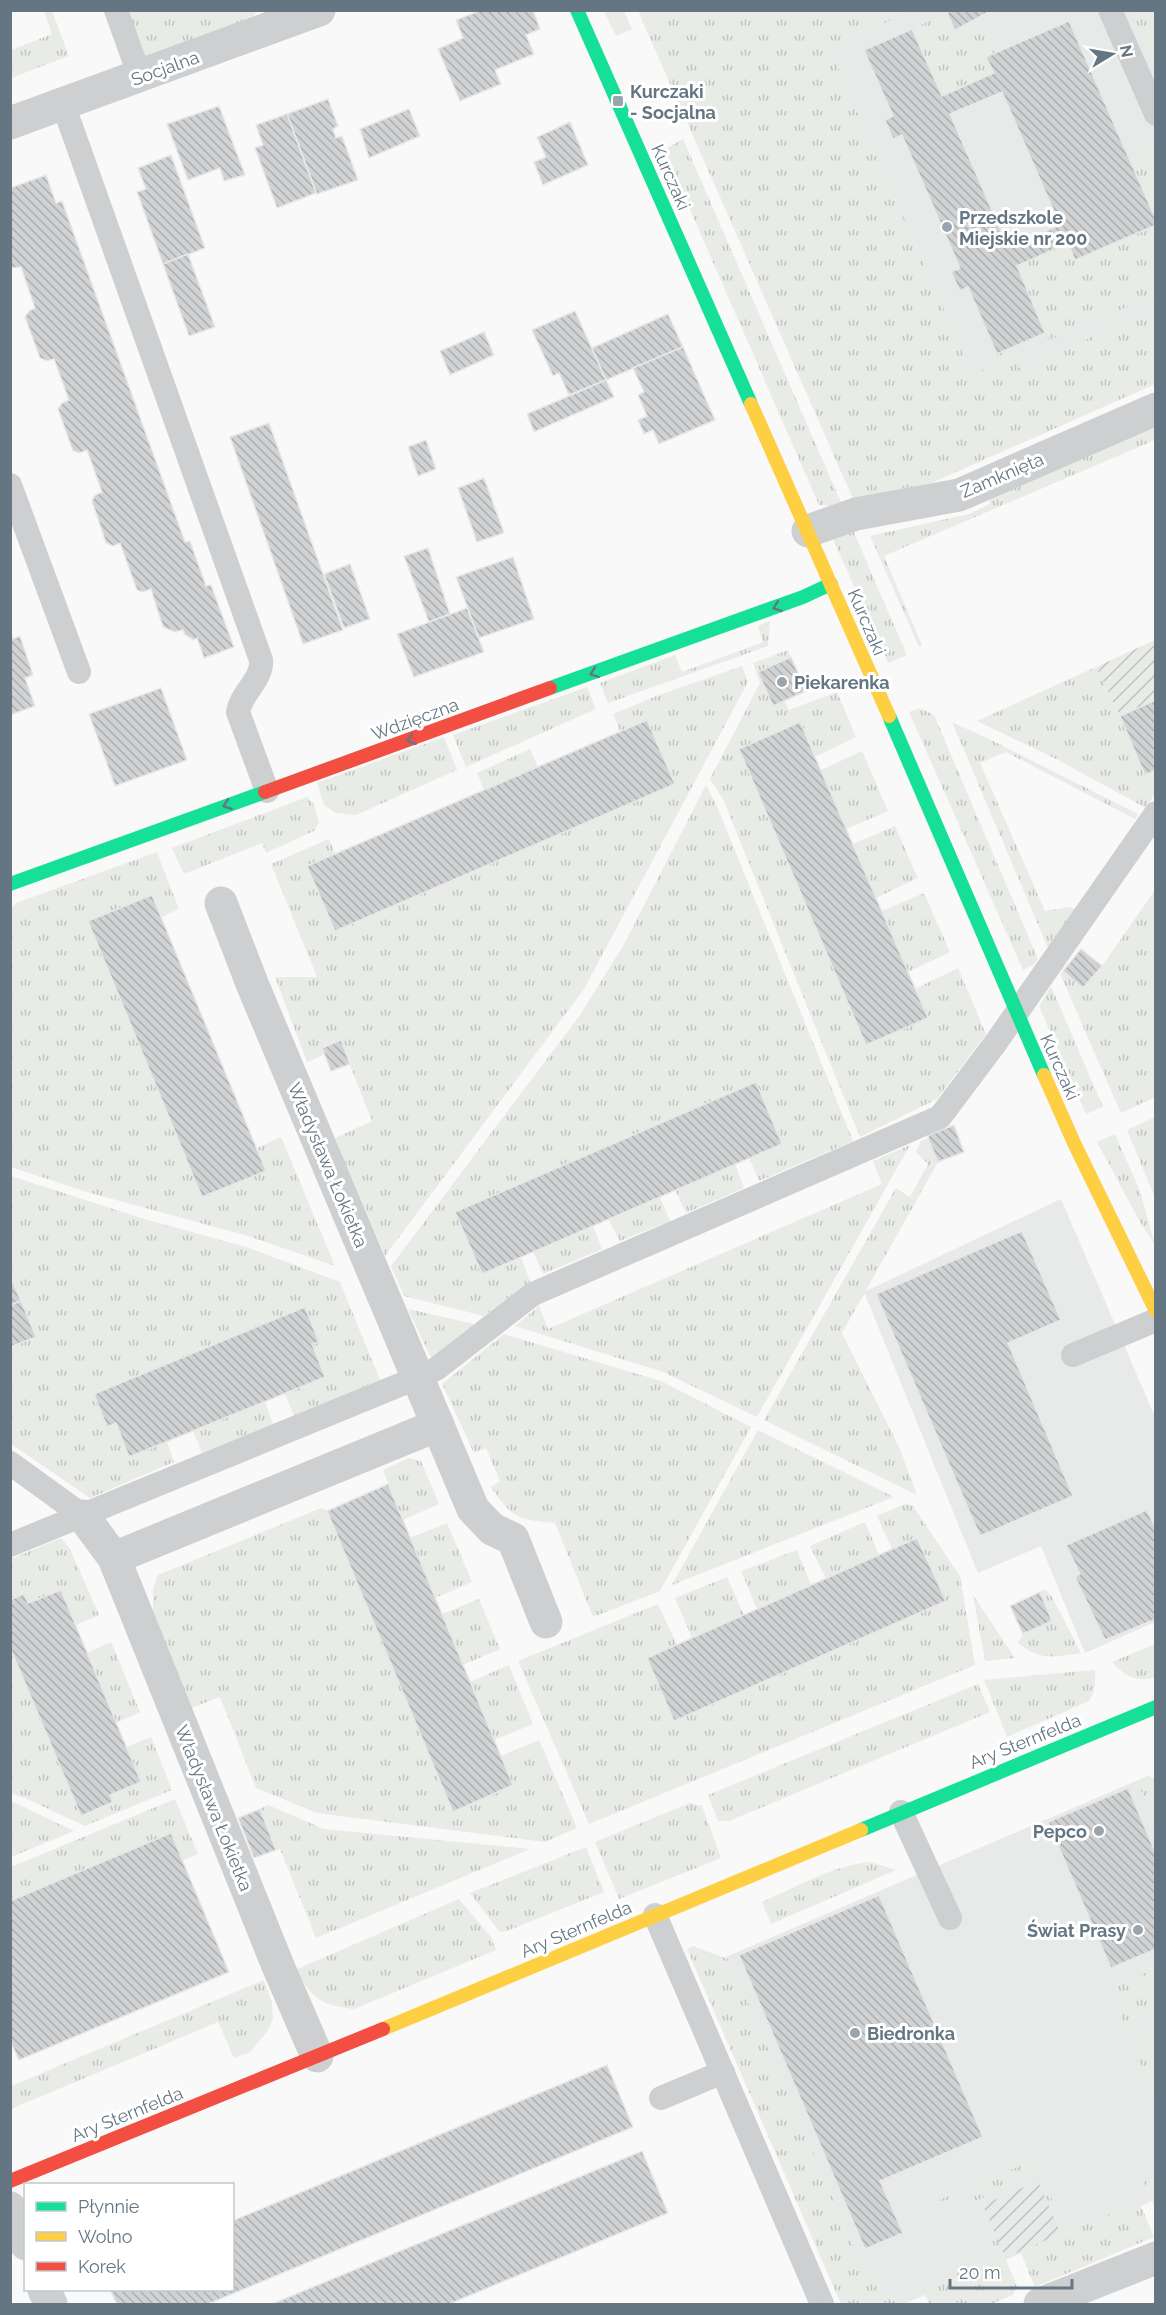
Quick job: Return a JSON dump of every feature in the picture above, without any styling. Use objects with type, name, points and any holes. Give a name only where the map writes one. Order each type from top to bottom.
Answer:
[{"type":"street","name":"Socjalna","points":[[10,123],[319,10]]},
{"type":"street","name":"Kurczaki","points":[[577,10],[808,531],[1074,1143],[1155,1311]]},
{"type":"street","name":"Zamknięta","points":[[808,531],[856,514],[959,495],[1155,410]]},
{"type":"street","name":"Wdzięczna","points":[[10,884],[795,600],[831,584]]},
{"type":"street","name":"Władysława Łokietka","points":[[221,903],[257,996],[473,1509],[492,1529],[513,1539],[546,1622]]},
{"type":"street","points":[[114,1558],[438,1425]]},
{"type":"street","name":"Władysława Łokietka","points":[[83,1516],[114,1558],[316,2056]]},
{"type":"street","name":"Ary Sternfelda","points":[[10,2181],[1155,1707]]},
{"type":"street","points":[[10,2208],[24,2240]]},
{"type":"street","points":[[1040,2304],[1155,2258]]},
{"type":"lane","points":[[116,10],[140,76]]},
{"type":"lane","points":[[1110,10],[1155,114]]},
{"type":"lane","points":[[63,104],[261,660],[262,669],[239,704],[238,712],[267,791]]},
{"type":"lane","points":[[10,485],[79,672]]},
{"type":"lane","points":[[10,1545],[419,1377],[436,1369],[533,1294],[940,1117],[998,1041],[1016,1011],[1155,813]]},
{"type":"lane","points":[[1073,1355],[1155,1320]]},
{"type":"lane","points":[[10,1463],[83,1516]]},
{"type":"lane","points":[[902,1812],[950,1918]]},
{"type":"lane","points":[[655,1915],[822,2304]]},
{"type":"lane","points":[[661,2098],[723,2072]]},
{"type":"shaded area","name":"Przedszkole Miejskie nr 200","points":[[644,11],[1155,11],[1155,384],[931,483]]},
{"type":"shaded area","points":[[1061,1199],[1155,1417],[1155,1622],[1085,1653],[1041,1546],[978,1573],[864,1292]]},
{"type":"shaded area","points":[[1150,1775],[1156,1788],[1155,2195],[904,2304],[875,2304],[721,1959]]},
{"type":"shaded area","points":[[1038,2181],[1061,2234],[1005,2258],[983,2205]]},
{"type":"green space","points":[[44,11],[52,11],[69,56],[11,78],[11,50],[52,34]]},
{"type":"green space","points":[[123,11],[258,11],[247,23],[141,63]]},
{"type":"green space","points":[[604,11],[624,11],[632,29],[616,36]]},
{"type":"green space","points":[[638,11],[908,11],[829,47],[972,374],[1000,363],[997,354],[1011,348],[1019,368],[1155,310],[1155,384],[931,483],[853,499]]},
{"type":"green space","points":[[1130,11],[1155,11],[1155,69]]},
{"type":"green space","points":[[947,13],[955,29],[979,17],[996,53],[987,57],[994,73],[942,96],[912,29]]},
{"type":"green space","points":[[683,139],[843,507],[819,505],[664,150]]},
{"type":"green space","points":[[1155,147],[1155,225],[1129,159]]},
{"type":"green space","points":[[1155,225],[1155,295],[1049,340],[1017,266],[1068,243],[1075,260]]},
{"type":"green space","points":[[1155,422],[1155,440],[884,556],[922,645],[919,647],[870,536],[969,514],[990,504],[989,494]]},
{"type":"green space","points":[[852,528],[907,655],[888,663],[833,539]]},
{"type":"green space","points":[[770,621],[768,646],[608,703],[600,683],[675,655],[682,672],[763,642],[758,626]]},
{"type":"green space","points":[[1155,640],[1155,700],[1120,716],[1096,667]]},
{"type":"green space","points":[[788,650],[791,657],[758,672],[784,701],[789,710],[837,692],[856,737],[815,757],[799,722],[739,749],[866,1045],[928,1018],[915,989],[958,968],[986,1034],[937,1099],[860,1137],[723,799],[710,779],[760,683],[753,663]]},
{"type":"green space","points":[[742,666],[748,682],[584,989],[385,1256],[335,1138],[372,1121],[340,1040],[322,1047],[325,1054],[307,1062],[275,977],[317,977],[271,864],[329,839],[335,854],[307,867],[335,930],[675,784],[647,720],[620,731],[613,714]]},
{"type":"green space","points":[[1096,667],[1120,716],[1155,770],[1155,793],[1146,808],[1054,758],[977,721]]},
{"type":"green space","points":[[587,687],[596,709],[466,767],[453,735]]},
{"type":"green space","points":[[920,708],[934,715],[1038,959],[1033,965],[1023,970],[909,712]]},
{"type":"green space","points":[[952,722],[1138,814],[1135,819],[1006,752],[980,763],[1045,911],[1070,907],[1075,909],[1048,948]]},
{"type":"green space","points":[[444,737],[457,770],[356,815],[336,813],[324,805],[317,783]]},
{"type":"green space","points":[[530,749],[538,767],[484,790],[477,773]]},
{"type":"green space","points":[[862,751],[888,811],[846,829],[821,770]]},
{"type":"green space","points":[[706,785],[716,804],[853,1141],[759,1181],[749,1158],[782,1144],[756,1083],[455,1213],[482,1274],[521,1257],[530,1282],[484,1316],[404,1296],[391,1266],[580,1015],[623,946]]},
{"type":"green space","points":[[307,797],[313,803],[319,822],[314,831],[266,853],[262,843],[184,874],[172,848]]},
{"type":"green space","points":[[895,826],[918,878],[876,898],[853,844]]},
{"type":"green space","points":[[157,852],[179,909],[162,917],[152,895],[89,921],[202,1197],[266,1171],[257,1148],[281,1137],[335,1266],[248,1236],[87,1192],[11,1167],[11,909],[16,903]]},
{"type":"green space","points":[[1155,890],[1155,1097],[1121,1113],[1060,974],[1063,971],[1084,987],[1102,966]]},
{"type":"green space","points":[[924,893],[950,952],[908,972],[882,911]]},
{"type":"green space","points":[[1051,986],[1103,1107],[1086,1114],[1039,1006]]},
{"type":"green space","points":[[1155,1117],[1155,1198],[1127,1130]]},
{"type":"green space","points":[[1115,1134],[1140,1191],[1155,1245],[1097,1142]]},
{"type":"green space","points":[[928,1138],[938,1162],[842,1333],[899,1447],[917,1495],[764,1420],[896,1188],[910,1197],[928,1164],[916,1152],[921,1141]]},
{"type":"green space","points":[[910,1145],[757,1417],[663,1372],[515,1326],[539,1306],[548,1329],[882,1184],[873,1161]]},
{"type":"green space","points":[[735,1164],[744,1188],[686,1213],[675,1190]]},
{"type":"green space","points":[[11,1176],[141,1218],[246,1247],[340,1282],[380,1380],[294,1416],[285,1394],[325,1377],[312,1344],[319,1341],[305,1307],[94,1394],[107,1426],[116,1423],[129,1457],[167,1442],[174,1462],[90,1498],[11,1444],[11,1347],[36,1337],[11,1276]]},
{"type":"green space","points":[[660,1197],[670,1221],[620,1241],[608,1219]]},
{"type":"green space","points":[[593,1226],[602,1249],[543,1274],[533,1251]]},
{"type":"green space","points":[[408,1309],[474,1324],[431,1358]]},
{"type":"green space","points":[[504,1334],[661,1381],[751,1427],[660,1591],[593,1617],[555,1523],[517,1516],[491,1487],[500,1481],[486,1448],[474,1453],[442,1384]]},
{"type":"green space","points":[[265,1402],[273,1424],[202,1453],[193,1431]]},
{"type":"green space","points":[[758,1430],[894,1497],[672,1585]]},
{"type":"green space","points":[[409,1458],[421,1461],[439,1504],[403,1520],[383,1470]]},
{"type":"green space","points":[[905,1504],[913,1506],[960,1576],[975,1665],[589,1824],[518,1661],[658,1604],[677,1645],[647,1658],[674,1721],[946,1601],[918,1538],[892,1549],[877,1516]]},
{"type":"green space","points":[[321,1508],[327,1511],[453,1812],[512,1786],[501,1756],[539,1740],[577,1828],[545,1842],[317,1813],[256,1788],[220,1697],[189,1709],[153,1612],[153,1589],[158,1575]]},
{"type":"green space","points":[[865,1522],[879,1555],[826,1579],[810,1546]]},
{"type":"green space","points":[[447,1523],[472,1582],[435,1598],[410,1538]]},
{"type":"green space","points":[[61,1538],[70,1549],[99,1615],[76,1625],[61,1590],[28,1603],[24,1594],[11,1600],[11,1559]]},
{"type":"green space","points":[[797,1550],[811,1585],[757,1609],[741,1571]]},
{"type":"green space","points":[[727,1577],[744,1615],[692,1638],[675,1598]]},
{"type":"green space","points":[[1045,1589],[1052,1597],[1081,1653],[1062,1656],[1040,1655],[1018,1643],[1023,1634],[1052,1621],[1040,1592]]},
{"type":"green space","points":[[973,1595],[1015,1658],[985,1661]]},
{"type":"green space","points":[[479,1599],[500,1649],[463,1665],[442,1614]]},
{"type":"green space","points":[[111,1642],[140,1712],[116,1723],[87,1653]]},
{"type":"green space","points":[[1155,1644],[1155,1677],[1137,1679],[1131,1677],[1112,1662]]},
{"type":"green space","points":[[10,1647],[81,1816],[112,1803],[110,1795],[141,1782],[126,1747],[151,1737],[172,1790],[85,1826],[11,1793]]},
{"type":"green space","points":[[509,1665],[533,1724],[494,1740],[470,1682]]},
{"type":"green space","points":[[1095,1670],[1094,1690],[1089,1701],[1007,1737],[984,1680]]},
{"type":"green space","points":[[978,1684],[990,1712],[729,1821],[718,1821],[708,1795]]},
{"type":"green space","points":[[1156,1778],[1155,1824],[1138,1783]]},
{"type":"green space","points":[[175,1799],[198,1854],[182,1861],[170,1834],[11,1901],[11,1867]]},
{"type":"green space","points":[[11,1801],[74,1831],[11,1857]]},
{"type":"green space","points":[[690,1803],[702,1806],[721,1858],[619,1899],[595,1842]]},
{"type":"green space","points":[[268,1805],[324,1829],[530,1849],[316,1938],[280,1849],[276,1850],[260,1809]]},
{"type":"green space","points":[[586,1847],[604,1892],[504,1932],[499,1931],[470,1893]]},
{"type":"green space","points":[[871,1862],[896,1870],[771,1924],[762,1902],[830,1872]]},
{"type":"green space","points":[[459,1899],[491,1937],[496,1950],[354,2009],[325,2003],[318,1999],[295,1970]]},
{"type":"green space","points":[[693,1946],[730,1960],[868,2280],[877,2277],[885,2295],[896,2291],[902,2304],[841,2304],[687,1949]]},
{"type":"green space","points":[[1155,1969],[1155,2034],[1147,2018],[1125,2027],[1111,1996],[1116,1986]]},
{"type":"green space","points":[[264,1980],[272,2003],[273,2020],[266,2033],[250,2052],[234,2058],[218,2022],[11,2109],[11,2086]]},
{"type":"green space","points":[[1155,2034],[1155,2097],[1133,2045]]},
{"type":"green space","points":[[1022,2165],[1030,2165],[1040,2172],[975,2201],[970,2190],[898,2221],[897,2218]]},
{"type":"green space","points":[[1155,2175],[1155,2208],[1152,2201],[1141,2206],[1154,2237],[1035,2287],[1020,2251],[1061,2234],[1038,2181],[1043,2179],[1066,2232],[1150,2197],[1143,2180]]},
{"type":"green space","points":[[983,2205],[1017,2286],[1013,2295],[991,2304],[929,2304],[925,2293],[929,2286],[998,2255],[978,2207]]},
{"type":"building","points":[[482,10],[533,10],[540,29],[526,35],[534,54],[495,70],[501,84],[460,101],[438,49],[463,38],[456,20]]},
{"type":"building","points":[[952,10],[985,10],[987,13],[955,30],[947,13]]},
{"type":"building","points":[[1069,21],[1156,220],[1156,225],[1075,260],[1068,243],[1017,266],[1045,333],[997,354],[968,287],[960,291],[951,272],[960,268],[902,135],[893,139],[885,120],[893,116],[864,50],[912,29],[942,96],[994,73],[986,57]],"holes":[[[1002,92],[1060,225],[1008,247],[950,114]]]},
{"type":"building","points":[[328,99],[338,126],[333,129],[336,138],[342,136],[358,180],[317,194],[287,114]]},
{"type":"building","points":[[219,106],[245,175],[224,181],[220,168],[188,180],[167,124]]},
{"type":"building","points":[[409,109],[420,136],[369,158],[360,129]]},
{"type":"building","points":[[287,114],[316,193],[277,208],[255,148],[263,145],[256,125]]},
{"type":"building","points":[[570,122],[588,165],[543,185],[534,162],[546,157],[537,137]]},
{"type":"building","points":[[171,155],[205,248],[163,264],[137,192],[146,189],[138,168]]},
{"type":"building","points":[[46,175],[56,203],[62,201],[185,542],[190,541],[206,586],[211,585],[234,647],[204,658],[197,638],[194,640],[185,635],[183,630],[175,632],[163,627],[151,589],[143,592],[137,590],[120,543],[113,546],[106,543],[92,501],[95,495],[102,492],[87,450],[80,453],[73,451],[58,409],[62,403],[69,400],[54,359],[47,361],[40,358],[25,317],[35,308],[21,267],[10,268],[10,188]]},
{"type":"building","points":[[188,254],[215,327],[189,336],[163,264]]},
{"type":"building","points":[[575,311],[606,380],[569,395],[559,373],[553,376],[532,330]]},
{"type":"building","points":[[668,314],[683,347],[606,380],[592,348]]},
{"type":"building","points":[[484,332],[494,355],[450,375],[440,351]]},
{"type":"building","points":[[683,347],[715,420],[659,444],[653,430],[644,434],[638,420],[647,416],[638,395],[644,392],[633,368]]},
{"type":"building","points":[[606,380],[614,397],[534,432],[527,414]]},
{"type":"building","points":[[269,423],[343,630],[303,644],[230,437]]},
{"type":"building","points":[[426,440],[436,469],[418,476],[408,447]]},
{"type":"building","points":[[484,478],[504,533],[477,542],[458,488]]},
{"type":"building","points":[[428,548],[450,614],[429,622],[404,556]]},
{"type":"building","points":[[513,557],[534,619],[479,638],[456,577]]},
{"type":"building","points":[[350,564],[370,619],[344,628],[324,574]]},
{"type":"building","points":[[467,608],[484,652],[414,677],[397,634]]},
{"type":"building","points":[[10,631],[13,639],[20,636],[33,675],[25,678],[35,706],[10,715]]},
{"type":"building","name":"Piekarenka","points":[[791,657],[806,691],[773,706],[758,672]]},
{"type":"building","points":[[161,688],[187,760],[115,786],[89,714]]},
{"type":"building","points":[[1156,700],[1156,770],[1145,775],[1120,716]]},
{"type":"building","points":[[647,720],[675,784],[335,931],[307,866]]},
{"type":"building","points":[[800,722],[928,1018],[866,1045],[739,749]]},
{"type":"building","points":[[152,895],[266,1171],[202,1197],[88,921]]},
{"type":"building","points":[[1081,949],[1102,966],[1083,988],[1063,971]]},
{"type":"building","points":[[341,1040],[350,1064],[331,1071],[322,1048]]},
{"type":"building","points":[[756,1082],[782,1144],[482,1274],[455,1212]]},
{"type":"building","points":[[954,1125],[964,1152],[938,1162],[928,1138],[929,1135]]},
{"type":"building","points":[[1022,1231],[1061,1320],[1008,1343],[1073,1496],[980,1536],[876,1294]]},
{"type":"building","points":[[10,1276],[21,1301],[10,1305]]},
{"type":"building","points":[[21,1301],[36,1337],[10,1347],[10,1305]]},
{"type":"building","points":[[305,1307],[319,1342],[312,1344],[325,1377],[129,1457],[116,1423],[107,1427],[94,1394]]},
{"type":"building","points":[[388,1484],[513,1785],[453,1812],[327,1511]]},
{"type":"building","points":[[1147,1510],[1156,1530],[1156,1619],[1105,1640],[1075,1577],[1080,1574],[1066,1545]]},
{"type":"building","points":[[917,1538],[946,1601],[674,1721],[647,1658]]},
{"type":"building","points":[[61,1590],[141,1782],[110,1795],[113,1802],[81,1816],[10,1647],[10,1600],[24,1594],[28,1603]]},
{"type":"building","points":[[1040,1592],[1052,1621],[1023,1634],[1010,1606]]},
{"type":"building","points":[[1128,1788],[1156,1854],[1156,1949],[1111,1968],[1048,1822]]},
{"type":"building","points":[[260,1809],[276,1850],[254,1858],[238,1818]]},
{"type":"building","points":[[171,1833],[229,1972],[19,2060],[10,2040],[10,1901]]},
{"type":"building","name":"Biedronka","points":[[879,1895],[983,2137],[880,2181],[903,2233],[865,2249],[739,1955]]},
{"type":"building","points":[[607,2065],[633,2127],[208,2304],[117,2304],[110,2291],[234,2291],[234,2220]]},
{"type":"building","points":[[642,2151],[668,2213],[449,2304],[272,2304]]},
{"type":"traffic: fast","points":[[577,10],[751,404]]},
{"type":"traffic: fast","points":[[550,688],[803,597],[831,584]]},
{"type":"traffic: fast","points":[[889,716],[1044,1075]]},
{"type":"traffic: fast","points":[[10,884],[265,792]]},
{"type":"traffic: fast","points":[[861,1830],[1156,1707]]},
{"type":"traffic: slow","points":[[751,404],[889,716]]},
{"type":"traffic: slow","points":[[1044,1075],[1074,1143],[1156,1311]]},
{"type":"traffic: slow","points":[[383,2029],[861,1830]]},
{"type":"traffic: jam","points":[[265,792],[550,688]]},
{"type":"traffic: jam","points":[[10,2181],[383,2029]]},
{"type":"place","name":"Kurczaki - Socjalna","points":[[618,101]]},
{"type":"place","name":"Przedszkole Miejskie nr 200","points":[[947,227]]},
{"type":"place","name":"Piekarenka","points":[[782,682]]},
{"type":"place","name":"Pepco","points":[[1099,1831]]},
{"type":"place","name":"Świat Prasy","points":[[1138,1930]]},
{"type":"place","name":"Biedronka","points":[[855,2033]]}]
